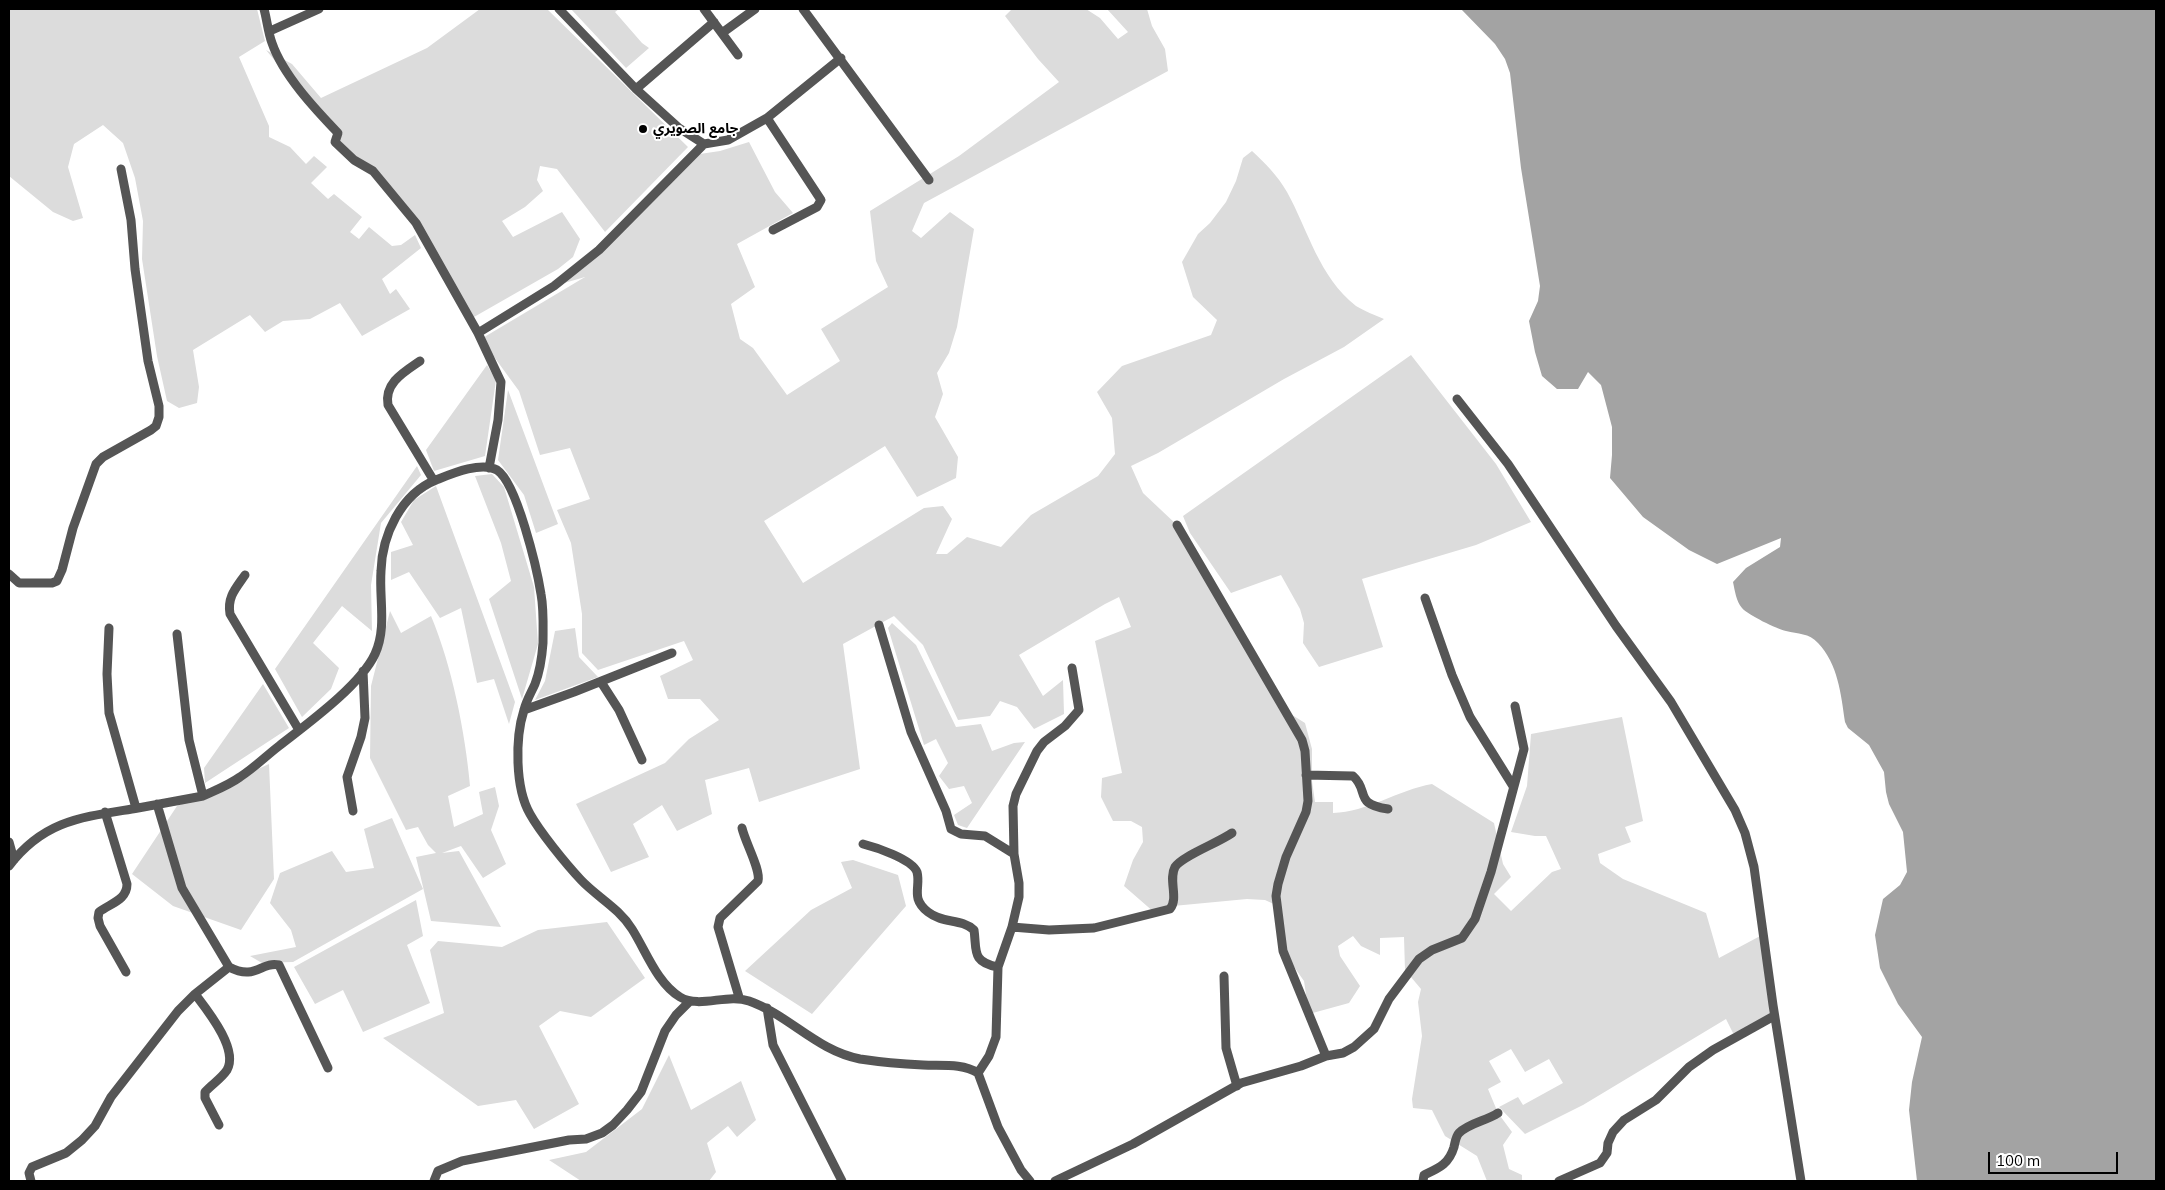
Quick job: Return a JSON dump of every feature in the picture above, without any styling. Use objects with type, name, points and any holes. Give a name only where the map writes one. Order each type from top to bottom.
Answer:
[{"type":"street","points":[[264,9],[278,56],[298,87],[338,133],[335,142],[354,160],[373,171],[416,223],[478,333],[501,382],[498,420],[489,468]]},
{"type":"street","points":[[270,31],[319,9]]},
{"type":"street","points":[[559,9],[636,89],[679,128],[704,144]]},
{"type":"street","points":[[704,9],[738,55]]},
{"type":"street","points":[[722,33],[755,9]]},
{"type":"street","points":[[803,9],[841,58],[929,180]]},
{"type":"street","points":[[636,89],[714,22]]},
{"type":"street","points":[[478,333],[554,286],[599,250],[704,144],[728,140],[767,118],[841,58]]},
{"type":"street","points":[[767,118],[821,200],[817,207],[773,230]]},
{"type":"street","points":[[9,574],[19,583],[52,583],[57,581],[62,570],[73,528],[96,464],[103,457],[156,426],[159,417],[159,406],[148,360],[134,269],[131,220],[121,169]]},
{"type":"street","points":[[420,360],[397,378],[388,389],[386,395],[388,404],[434,480]]},
{"type":"street","points":[[1457,399],[1508,464],[1616,626],[1672,702],[1736,810],[1745,833],[1754,867],[1774,1016],[1801,1181]]},
{"type":"street","points":[[11,863],[31,842],[54,827],[76,818],[203,796],[241,776],[299,730],[340,696],[373,659],[382,627],[380,569],[390,529],[408,499],[415,491],[434,480],[479,467],[489,468],[497,471],[509,483],[516,502],[541,596],[543,618],[541,665],[524,710],[519,744],[520,787],[529,813],[582,882],[610,905],[630,925],[656,971],[680,997],[690,1001],[739,997],[767,1008],[837,1053],[860,1059],[958,1066],[971,1069],[978,1073],[998,1127],[1021,1170],[1030,1181]]},
{"type":"street","points":[[1178,526],[1302,740],[1306,775],[1306,812],[1286,857],[1276,896],[1283,951],[1326,1056]]},
{"type":"street","points":[[245,575],[230,597],[228,605],[230,614],[299,730]]},
{"type":"street","points":[[1425,598],[1452,675],[1470,717],[1513,786]]},
{"type":"street","points":[[879,625],[911,732],[946,811],[951,829],[961,834],[985,836],[1014,854]]},
{"type":"street","points":[[109,628],[107,674],[109,713],[136,808]]},
{"type":"street","points":[[177,634],[189,740],[203,796]]},
{"type":"street","points":[[524,710],[601,682],[672,653]]},
{"type":"street","points":[[978,1073],[989,1056],[996,1037],[998,967],[1018,905],[1019,883],[1014,854],[1013,806],[1016,794],[1040,746],[1074,718],[1080,710],[1072,668]]},
{"type":"street","points":[[353,811],[347,777],[361,737],[365,718],[363,671]]},
{"type":"street","points":[[601,682],[619,710],[642,760]]},
{"type":"street","points":[[1055,1181],[1133,1144],[1237,1086],[1326,1056],[1343,1054],[1374,1029],[1389,998],[1419,959],[1432,950],[1462,938],[1468,932],[1475,920],[1491,872],[1524,749],[1515,706]]},
{"type":"street","points":[[1306,775],[1353,776],[1357,779],[1363,797],[1367,802],[1376,808],[1388,809]]},
{"type":"street","points":[[157,804],[182,888],[229,968],[240,973],[253,973],[279,964],[328,1068]]},
{"type":"street","points":[[105,812],[127,884],[127,892],[122,898],[100,912],[98,918],[100,926],[126,972]]},
{"type":"street","points":[[739,997],[718,927],[720,918],[758,881],[759,875],[742,828]]},
{"type":"street","points":[[1012,927],[1049,930],[1094,928],[1170,909],[1174,902],[1172,882],[1174,869],[1181,859],[1218,843],[1232,833]]},
{"type":"street","points":[[9,842],[11,863]]},
{"type":"street","points":[[863,844],[909,863],[917,872],[917,897],[927,911],[948,922],[959,922],[969,926],[974,930],[976,955],[986,963],[998,967]]},
{"type":"street","points":[[31,1181],[29,1173],[32,1167],[66,1153],[88,1133],[111,1097],[178,1011],[195,994],[229,968]]},
{"type":"street","points":[[1224,976],[1226,1048],[1237,1086]]},
{"type":"street","points":[[195,994],[220,1026],[227,1050],[229,1063],[227,1070],[205,1092],[205,1098],[219,1125]]},
{"type":"street","points":[[434,1181],[438,1171],[462,1161],[569,1140],[586,1139],[602,1133],[613,1125],[641,1092],[665,1031],[676,1015],[690,1001]]},
{"type":"street","points":[[767,1008],[773,1045],[842,1181]]},
{"type":"street","points":[[1559,1181],[1600,1163],[1607,1153],[1608,1143],[1613,1132],[1624,1120],[1656,1100],[1689,1066],[1721,1045],[1774,1016]]},
{"type":"street","points":[[1423,1181],[1424,1175],[1446,1164],[1451,1156],[1457,1134],[1488,1120],[1498,1113]]},
{"type":"shaded area","points":[[9,9],[257,9],[265,41],[239,57],[269,126],[269,137],[290,147],[306,164],[314,156],[327,167],[311,183],[328,199],[334,194],[362,217],[350,232],[359,239],[369,227],[392,246],[401,245],[415,235],[421,248],[382,279],[390,294],[396,289],[410,309],[362,336],[340,303],[310,319],[283,321],[265,332],[250,315],[193,350],[199,387],[197,403],[179,408],[167,401],[157,356],[142,259],[143,221],[135,178],[123,143],[103,125],[74,144],[68,167],[83,218],[73,221],[53,212],[9,176]]},
{"type":"shaded area","points":[[480,9],[547,9],[688,147],[605,232],[557,169],[540,166],[537,180],[543,191],[525,207],[502,221],[513,237],[562,212],[580,239],[573,257],[558,269],[474,317],[416,223],[382,182],[335,142],[338,133],[266,50],[292,64],[321,98],[427,48]]},
{"type":"shaded area","points":[[571,9],[619,9],[615,12],[642,43],[649,48],[626,68]]},
{"type":"shaded area","points":[[1012,9],[1086,9],[1100,18],[1118,39],[1128,32],[1107,9],[1147,9],[1152,26],[1165,49],[1168,71],[924,203],[912,231],[921,238],[950,212],[974,229],[957,327],[949,353],[937,373],[943,394],[935,417],[958,457],[956,478],[917,497],[885,446],[764,521],[803,583],[924,508],[943,506],[952,519],[936,554],[947,554],[967,537],[1001,547],[1031,515],[1098,476],[1115,454],[1112,418],[1097,392],[1122,366],[1211,335],[1217,320],[1193,297],[1182,262],[1198,234],[1210,223],[1226,202],[1236,181],[1243,158],[1252,151],[1271,170],[1283,186],[1323,267],[1343,294],[1356,306],[1384,319],[1344,347],[1284,379],[1158,453],[1131,466],[1143,493],[1177,525],[1281,708],[1305,723],[1312,749],[1312,781],[1315,802],[1333,802],[1333,813],[1346,812],[1432,784],[1494,823],[1503,864],[1511,877],[1494,894],[1511,911],[1552,872],[1561,869],[1546,836],[1511,832],[1527,786],[1531,734],[1622,717],[1643,821],[1625,827],[1631,842],[1598,854],[1600,863],[1623,879],[1706,913],[1719,958],[1762,935],[1774,1016],[1746,1031],[1733,1033],[1726,1019],[1583,1105],[1525,1134],[1499,1107],[1518,1097],[1523,1105],[1563,1083],[1549,1059],[1525,1072],[1511,1049],[1489,1061],[1501,1082],[1488,1089],[1498,1113],[1512,1132],[1503,1145],[1509,1169],[1522,1175],[1522,1181],[1487,1181],[1477,1156],[1445,1136],[1432,1110],[1413,1108],[1412,1099],[1422,1036],[1418,1002],[1421,989],[1405,970],[1404,937],[1380,938],[1380,955],[1361,946],[1353,936],[1338,946],[1340,956],[1360,986],[1349,1003],[1309,1014],[1304,981],[1283,951],[1278,906],[1265,900],[1247,899],[1173,906],[1155,913],[1124,886],[1133,860],[1143,842],[1142,827],[1131,821],[1113,821],[1101,797],[1102,778],[1122,773],[1095,641],[1131,627],[1119,597],[1019,655],[1043,696],[1063,680],[1064,714],[1034,729],[1017,707],[1000,701],[990,716],[958,720],[923,645],[894,616],[843,644],[860,769],[759,802],[749,768],[705,780],[712,814],[677,831],[662,805],[633,824],[649,857],[611,872],[576,804],[665,763],[689,739],[719,720],[700,699],[668,699],[660,676],[693,660],[684,641],[598,670],[582,653],[582,614],[571,543],[557,510],[590,499],[570,448],[540,455],[519,391],[481,339],[585,277],[554,286],[599,250],[693,155],[720,151],[749,142],[775,192],[793,213],[737,244],[755,287],[731,304],[740,339],[753,348],[787,395],[840,361],[821,329],[888,287],[876,261],[870,211],[959,156],[1059,82],[1038,59],[1005,16]]},
{"type":"shaded area","points":[[1461,9],[2156,9],[2156,1181],[1917,1181],[1909,1110],[1912,1082],[1922,1037],[1898,1004],[1880,968],[1875,935],[1883,899],[1900,885],[1907,872],[1903,832],[1889,804],[1884,772],[1869,745],[1848,728],[1845,722],[1838,680],[1825,651],[1815,640],[1807,636],[1782,630],[1763,621],[1745,611],[1738,602],[1733,582],[1746,568],[1780,547],[1781,538],[1717,564],[1689,550],[1643,517],[1610,478],[1612,427],[1601,385],[1588,372],[1578,389],[1557,389],[1542,376],[1529,321],[1538,301],[1540,286],[1521,168],[1510,73],[1505,59],[1495,44]]},
{"type":"shaded area","points":[[1411,355],[1496,464],[1531,522],[1476,545],[1362,579],[1383,647],[1319,667],[1303,643],[1304,623],[1300,609],[1281,575],[1231,593],[1190,533],[1183,516]]},
{"type":"shaded area","points":[[487,365],[496,380],[485,456],[434,471],[426,450]]},
{"type":"shaded area","points":[[508,390],[558,524],[536,533],[524,495],[498,460]]},
{"type":"shaded area","points":[[417,466],[421,475],[381,523],[371,585],[372,631],[342,606],[313,643],[339,668],[331,689],[302,717],[275,669]]},
{"type":"shaded area","points":[[492,474],[504,487],[534,587],[538,644],[522,699],[489,599],[511,581],[501,543],[475,476]]},
{"type":"shaded area","points":[[436,486],[515,702],[509,724],[494,679],[477,683],[461,608],[440,618],[409,572],[391,580],[391,552],[413,545],[401,522],[414,500]]},
{"type":"shaded area","points":[[390,611],[401,633],[431,616],[445,656],[457,700],[470,786],[448,796],[454,827],[483,814],[479,792],[495,787],[499,806],[491,830],[506,864],[483,878],[461,846],[442,853],[459,851],[501,927],[431,921],[416,857],[436,853],[428,845],[418,827],[406,830],[370,758],[371,686]]},
{"type":"shaded area","points":[[892,623],[916,645],[956,727],[981,724],[992,751],[1014,743],[1025,742],[967,828],[958,825],[954,815],[972,803],[964,786],[949,789],[939,776],[948,763],[936,739],[924,745],[888,628]]},
{"type":"shaded area","points":[[575,628],[579,657],[598,677],[535,700],[545,681],[555,631]]},
{"type":"shaded area","points":[[263,684],[289,728],[205,783],[204,768]]},
{"type":"shaded area","points":[[269,764],[274,879],[241,930],[173,906],[132,874],[177,806]]},
{"type":"shaded area","points":[[392,818],[423,889],[293,962],[262,963],[250,956],[296,947],[291,930],[270,903],[280,873],[332,851],[346,872],[374,868],[364,829]]},
{"type":"shaded area","points":[[853,860],[898,875],[906,906],[812,1014],[745,971],[811,910],[852,888],[841,862]]},
{"type":"shaded area","points":[[416,900],[423,936],[407,945],[430,1003],[363,1032],[343,990],[315,1004],[294,967]]},
{"type":"shaded area","points":[[607,922],[645,978],[591,1017],[560,1011],[539,1026],[579,1104],[534,1129],[516,1100],[478,1106],[383,1038],[444,1013],[430,950],[438,941],[502,947],[538,930]]},
{"type":"shaded area","points":[[669,1055],[691,1110],[741,1081],[756,1120],[737,1137],[728,1126],[707,1143],[716,1172],[709,1181],[581,1181],[549,1160],[586,1152],[642,1109]]},
{"type":"place","name":"جامع الصويري","points":[[643,129]]}]
